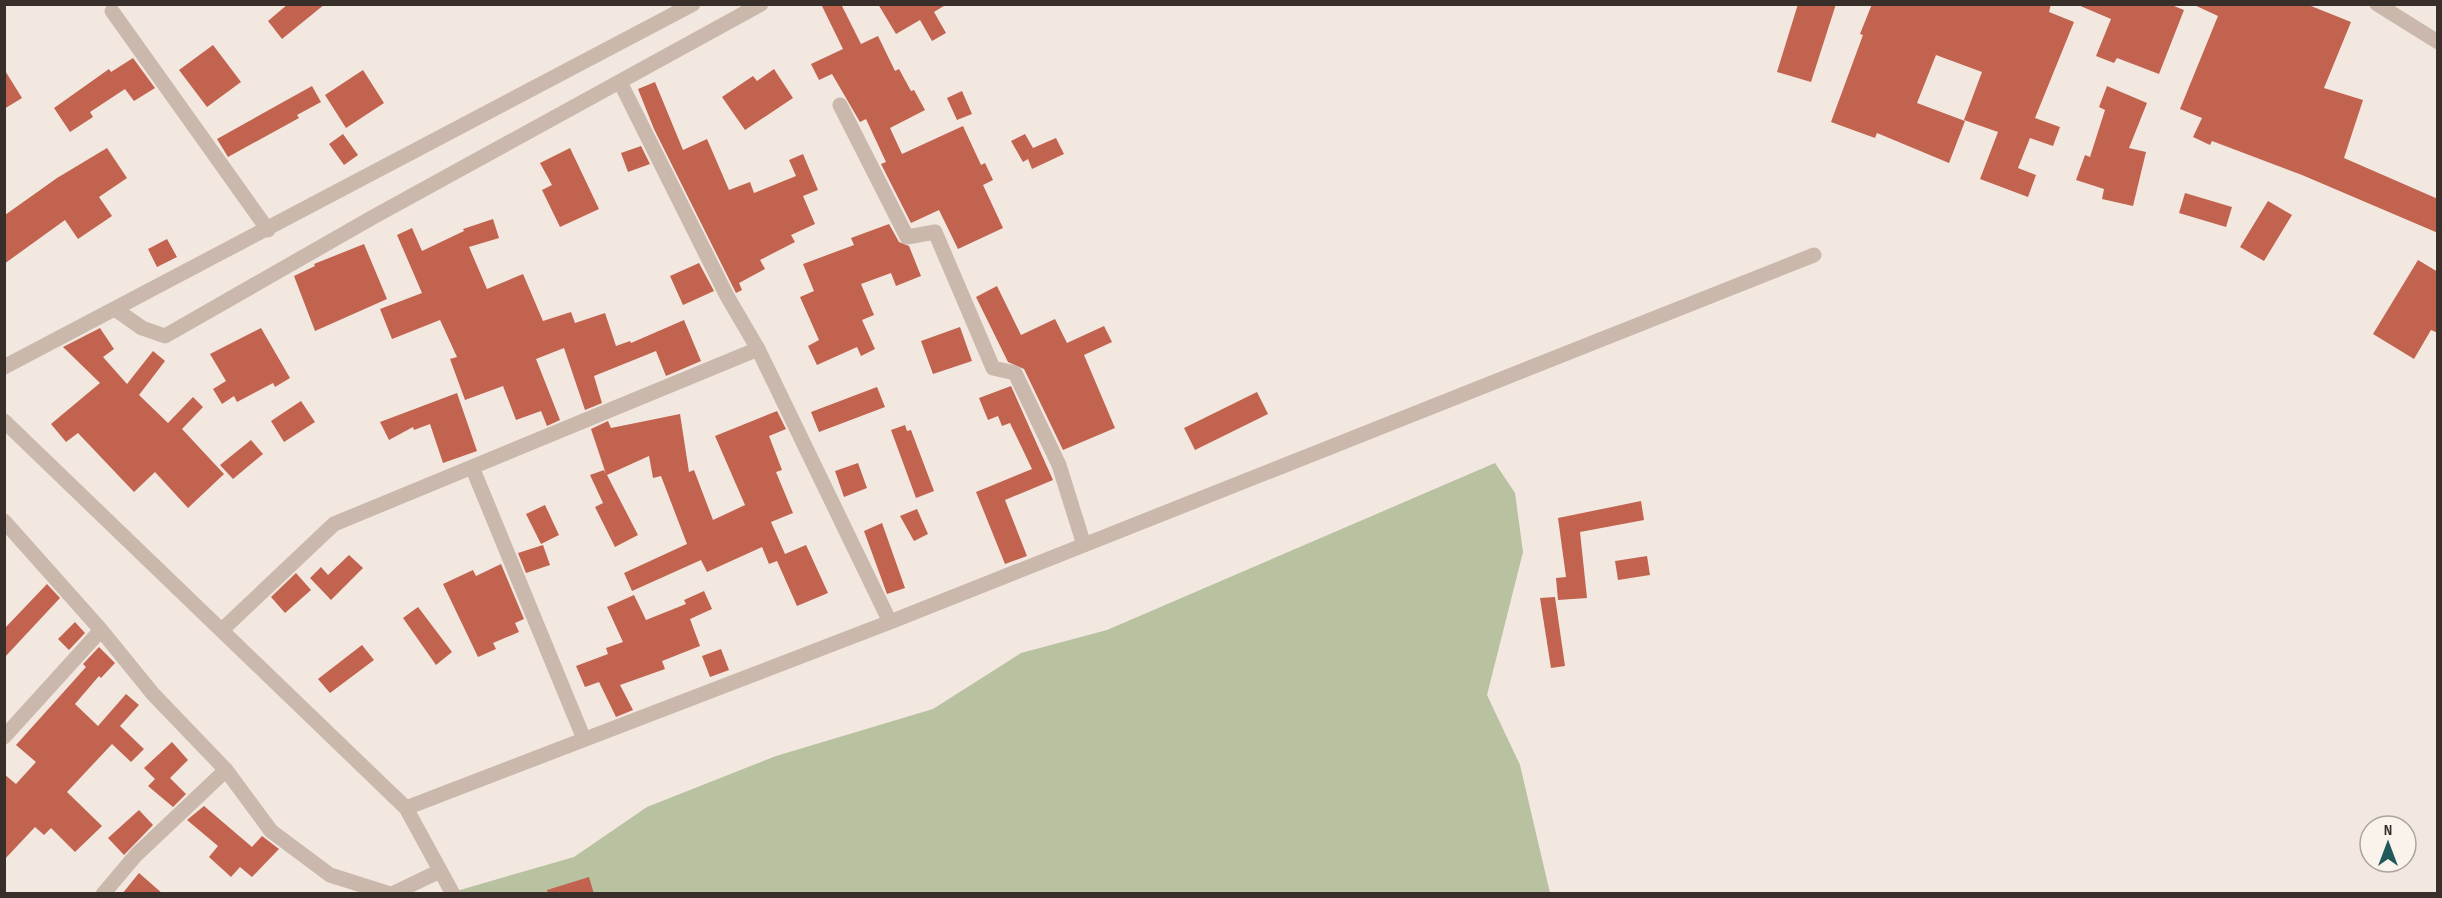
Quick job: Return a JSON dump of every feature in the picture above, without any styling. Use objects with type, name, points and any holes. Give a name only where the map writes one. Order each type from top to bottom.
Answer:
[{"type":"street","points":[[4,368],[693,4]]},
{"type":"street","points":[[115,309],[141,328],[165,336],[385,211],[761,4]]},
{"type":"street","points":[[2377,4],[2438,42]]},
{"type":"street","points":[[112,11],[268,230]]},
{"type":"street","points":[[620,82],[727,296],[758,349],[890,622]]},
{"type":"street","points":[[840,105],[907,237],[935,232],[993,368],[1015,374],[1059,465],[1084,545]]},
{"type":"street","points":[[406,808],[890,622],[1814,255]]},
{"type":"street","points":[[223,629],[334,524],[758,349]]},
{"type":"street","points":[[4,421],[223,629],[406,808],[453,894]]},
{"type":"street","points":[[472,467],[584,739]]},
{"type":"street","points":[[4,521],[101,630],[153,694],[226,770],[271,831],[330,876],[391,894],[440,871]]},
{"type":"street","points":[[4,737],[101,630]]},
{"type":"street","points":[[103,894],[136,855],[226,770]]},
{"type":"green space","points":[[1495,463],[1515,493],[1523,552],[1487,695],[1520,765],[1550,893],[453,892],[574,857],[647,807],[776,756],[933,709],[1021,653],[1107,630]]},
{"type":"building","points":[[288,4],[325,4],[282,39],[268,21]]},
{"type":"building","points":[[821,4],[841,4],[861,44],[878,36],[895,71],[899,69],[925,110],[890,128],[902,154],[963,126],[981,165],[985,163],[993,180],[983,185],[1003,228],[958,249],[939,210],[911,223],[881,164],[886,162],[866,119],[860,122],[832,74],[819,80],[811,64],[843,49]]},
{"type":"building","points":[[878,4],[947,4],[934,12],[946,33],[932,41],[920,20],[896,34]]},
{"type":"building","points":[[1798,4],[1836,4],[1811,82],[1777,72]]},
{"type":"building","points":[[1872,4],[2051,4],[2049,12],[2074,22],[2035,118],[2060,127],[2053,146],[2030,138],[2018,168],[2036,175],[2028,197],[1980,179],[1998,132],[1964,120],[1982,72],[1936,55],[1917,103],[1965,121],[1949,163],[1877,133],[1875,138],[1831,122]]},
{"type":"building","points":[[2169,4],[2184,10],[2159,74],[2117,58],[2114,63],[2096,56],[2111,19],[2078,5]]},
{"type":"building","points":[[2192,4],[2306,4],[2351,22],[2324,88],[2363,100],[2344,158],[2438,199],[2438,233],[2302,175],[2212,141],[2210,145],[2193,137],[2202,118],[2180,109],[2218,16]]},
{"type":"building","points":[[213,45],[241,82],[207,107],[179,70]]},
{"type":"building","points":[[133,58],[155,88],[134,101],[125,89],[90,112],[93,117],[70,132],[54,108],[109,69],[111,72]]},
{"type":"building","points":[[4,69],[22,98],[4,109]]},
{"type":"building","points":[[774,69],[793,98],[745,130],[722,97],[753,76],[757,81]]},
{"type":"building","points":[[363,70],[384,103],[346,128],[325,95]]},
{"type":"building","points":[[655,82],[683,150],[707,139],[729,190],[750,182],[754,193],[796,176],[789,160],[803,154],[818,190],[803,196],[815,224],[791,235],[795,242],[760,260],[765,269],[739,283],[742,290],[736,293],[654,129],[638,89]]},
{"type":"building","points":[[312,86],[321,102],[297,115],[299,118],[228,157],[217,139]]},
{"type":"building","points":[[2107,86],[2147,103],[2129,148],[2146,152],[2133,206],[2102,199],[2104,189],[2076,180],[2085,155],[2090,157],[2105,110],[2099,107]]},
{"type":"building","points":[[962,91],[972,114],[957,120],[947,98]]},
{"type":"building","points":[[343,134],[358,155],[344,165],[329,144]]},
{"type":"building","points":[[1025,134],[1033,148],[1056,138],[1064,154],[1032,169],[1028,159],[1023,162],[1011,141]]},
{"type":"building","points":[[641,146],[650,164],[628,172],[621,153]]},
{"type":"building","points":[[107,148],[127,178],[99,197],[112,216],[78,239],[65,220],[4,264],[5,215],[57,178]]},
{"type":"building","points":[[570,148],[599,209],[560,227],[542,190],[552,185],[540,163]]},
{"type":"building","points":[[2185,193],[2232,207],[2226,227],[2179,213]]},
{"type":"building","points":[[2268,201],[2292,215],[2264,261],[2240,247]]},
{"type":"building","points":[[493,219],[499,238],[469,247],[487,289],[523,274],[543,321],[571,312],[575,323],[605,313],[616,346],[630,341],[631,343],[684,320],[701,361],[666,376],[656,351],[594,376],[602,403],[585,410],[564,348],[536,359],[560,420],[547,426],[541,411],[516,420],[503,386],[465,400],[450,359],[457,357],[440,320],[392,339],[380,309],[422,293],[397,235],[412,228],[422,251],[464,231],[463,229]]},
{"type":"building","points":[[889,224],[899,242],[909,246],[921,276],[896,286],[891,273],[861,284],[874,315],[862,320],[875,349],[861,356],[857,347],[817,365],[808,346],[819,340],[800,297],[814,291],[803,264],[854,245],[851,238]]},
{"type":"building","points":[[167,239],[177,257],[157,267],[148,249]]},
{"type":"building","points":[[364,244],[387,299],[315,331],[294,276],[315,266],[314,264]]},
{"type":"building","points":[[2418,260],[2438,272],[2438,333],[2431,330],[2414,359],[2373,334]]},
{"type":"building","points":[[699,263],[714,291],[683,305],[670,276]]},
{"type":"building","points":[[997,286],[1021,335],[1055,319],[1067,343],[1104,326],[1112,342],[1084,355],[1115,428],[1063,450],[1024,369],[1008,362],[976,297]]},
{"type":"building","points":[[960,327],[972,361],[933,374],[921,341]]},
{"type":"building","points":[[100,328],[114,349],[103,357],[127,384],[153,351],[165,361],[139,395],[168,423],[193,397],[203,407],[182,429],[224,474],[188,508],[155,472],[134,492],[78,433],[66,442],[51,424],[100,383],[63,347]]},
{"type":"building","points":[[261,328],[290,378],[275,387],[273,383],[237,402],[234,396],[222,404],[213,389],[226,381],[210,354]]},
{"type":"building","points":[[1011,386],[1053,480],[1005,500],[1027,556],[1005,564],[976,492],[1032,469],[1010,423],[1002,426],[998,416],[988,420],[979,398]]},
{"type":"building","points":[[877,387],[885,407],[819,432],[811,412]]},
{"type":"building","points":[[1257,392],[1268,414],[1195,450],[1184,428]]},
{"type":"building","points":[[457,393],[477,451],[443,463],[430,424],[414,430],[413,427],[389,440],[380,422]]},
{"type":"building","points":[[301,401],[315,422],[284,442],[271,421]]},
{"type":"building","points":[[777,411],[786,429],[769,436],[782,470],[776,472],[793,513],[771,522],[785,554],[806,545],[828,593],[797,606],[777,561],[769,564],[762,547],[707,572],[701,560],[632,591],[624,573],[687,544],[661,476],[653,478],[649,456],[607,475],[638,535],[615,547],[595,507],[603,503],[590,475],[604,470],[606,474],[591,429],[608,421],[611,428],[680,414],[689,472],[694,470],[713,520],[745,505],[715,436]]},
{"type":"building","points":[[905,425],[907,431],[911,430],[934,491],[916,498],[891,430]]},
{"type":"building","points":[[251,440],[263,454],[233,479],[220,465]]},
{"type":"building","points":[[858,463],[867,488],[844,497],[835,471]]},
{"type":"building","points":[[1641,501],[1644,520],[1580,532],[1587,598],[1558,600],[1556,578],[1566,577],[1558,518]]},
{"type":"building","points":[[545,505],[559,535],[541,544],[526,514]]},
{"type":"building","points":[[917,509],[928,534],[914,541],[900,516]]},
{"type":"building","points":[[882,523],[905,588],[887,594],[864,531]]},
{"type":"building","points":[[543,545],[550,565],[526,573],[518,553]]},
{"type":"building","points":[[349,555],[363,568],[331,600],[310,578],[321,567],[328,575]]},
{"type":"building","points":[[1647,556],[1650,575],[1618,580],[1615,561]]},
{"type":"building","points":[[501,564],[524,619],[515,623],[519,632],[493,643],[496,649],[478,657],[443,584],[473,570],[476,576]]},
{"type":"building","points":[[296,573],[311,590],[285,613],[271,597]]},
{"type":"building","points":[[47,584],[60,598],[4,658],[4,629]]},
{"type":"building","points":[[704,591],[712,609],[690,619],[700,646],[662,661],[665,669],[620,685],[633,710],[616,717],[599,682],[585,687],[576,666],[608,654],[606,648],[623,642],[607,607],[634,595],[646,620],[686,604],[684,600]]},
{"type":"building","points":[[1555,597],[1565,666],[1551,668],[1540,598]]},
{"type":"building","points":[[418,607],[452,652],[436,665],[403,618]]},
{"type":"building","points":[[75,622],[85,633],[69,650],[58,639]]},
{"type":"building","points":[[362,645],[374,660],[330,693],[318,679]]},
{"type":"building","points":[[99,647],[115,663],[101,678],[99,676],[75,704],[98,726],[126,694],[139,705],[120,726],[144,749],[131,762],[112,744],[67,792],[102,826],[75,852],[51,828],[44,835],[35,827],[4,860],[4,774],[16,784],[36,762],[16,745],[86,667],[83,664]]},
{"type":"building","points":[[721,649],[729,670],[710,677],[702,656]]},
{"type":"building","points":[[172,742],[188,760],[170,778],[186,794],[173,807],[148,786],[155,779],[144,768]]},
{"type":"building","points":[[204,806],[252,847],[262,836],[279,849],[252,877],[240,867],[231,877],[209,857],[218,846],[187,820]]},
{"type":"building","points":[[139,810],[153,825],[124,855],[108,838]]},
{"type":"building","points":[[139,873],[163,894],[122,894]]},
{"type":"building","points":[[589,877],[594,894],[548,894],[547,890]]}]
